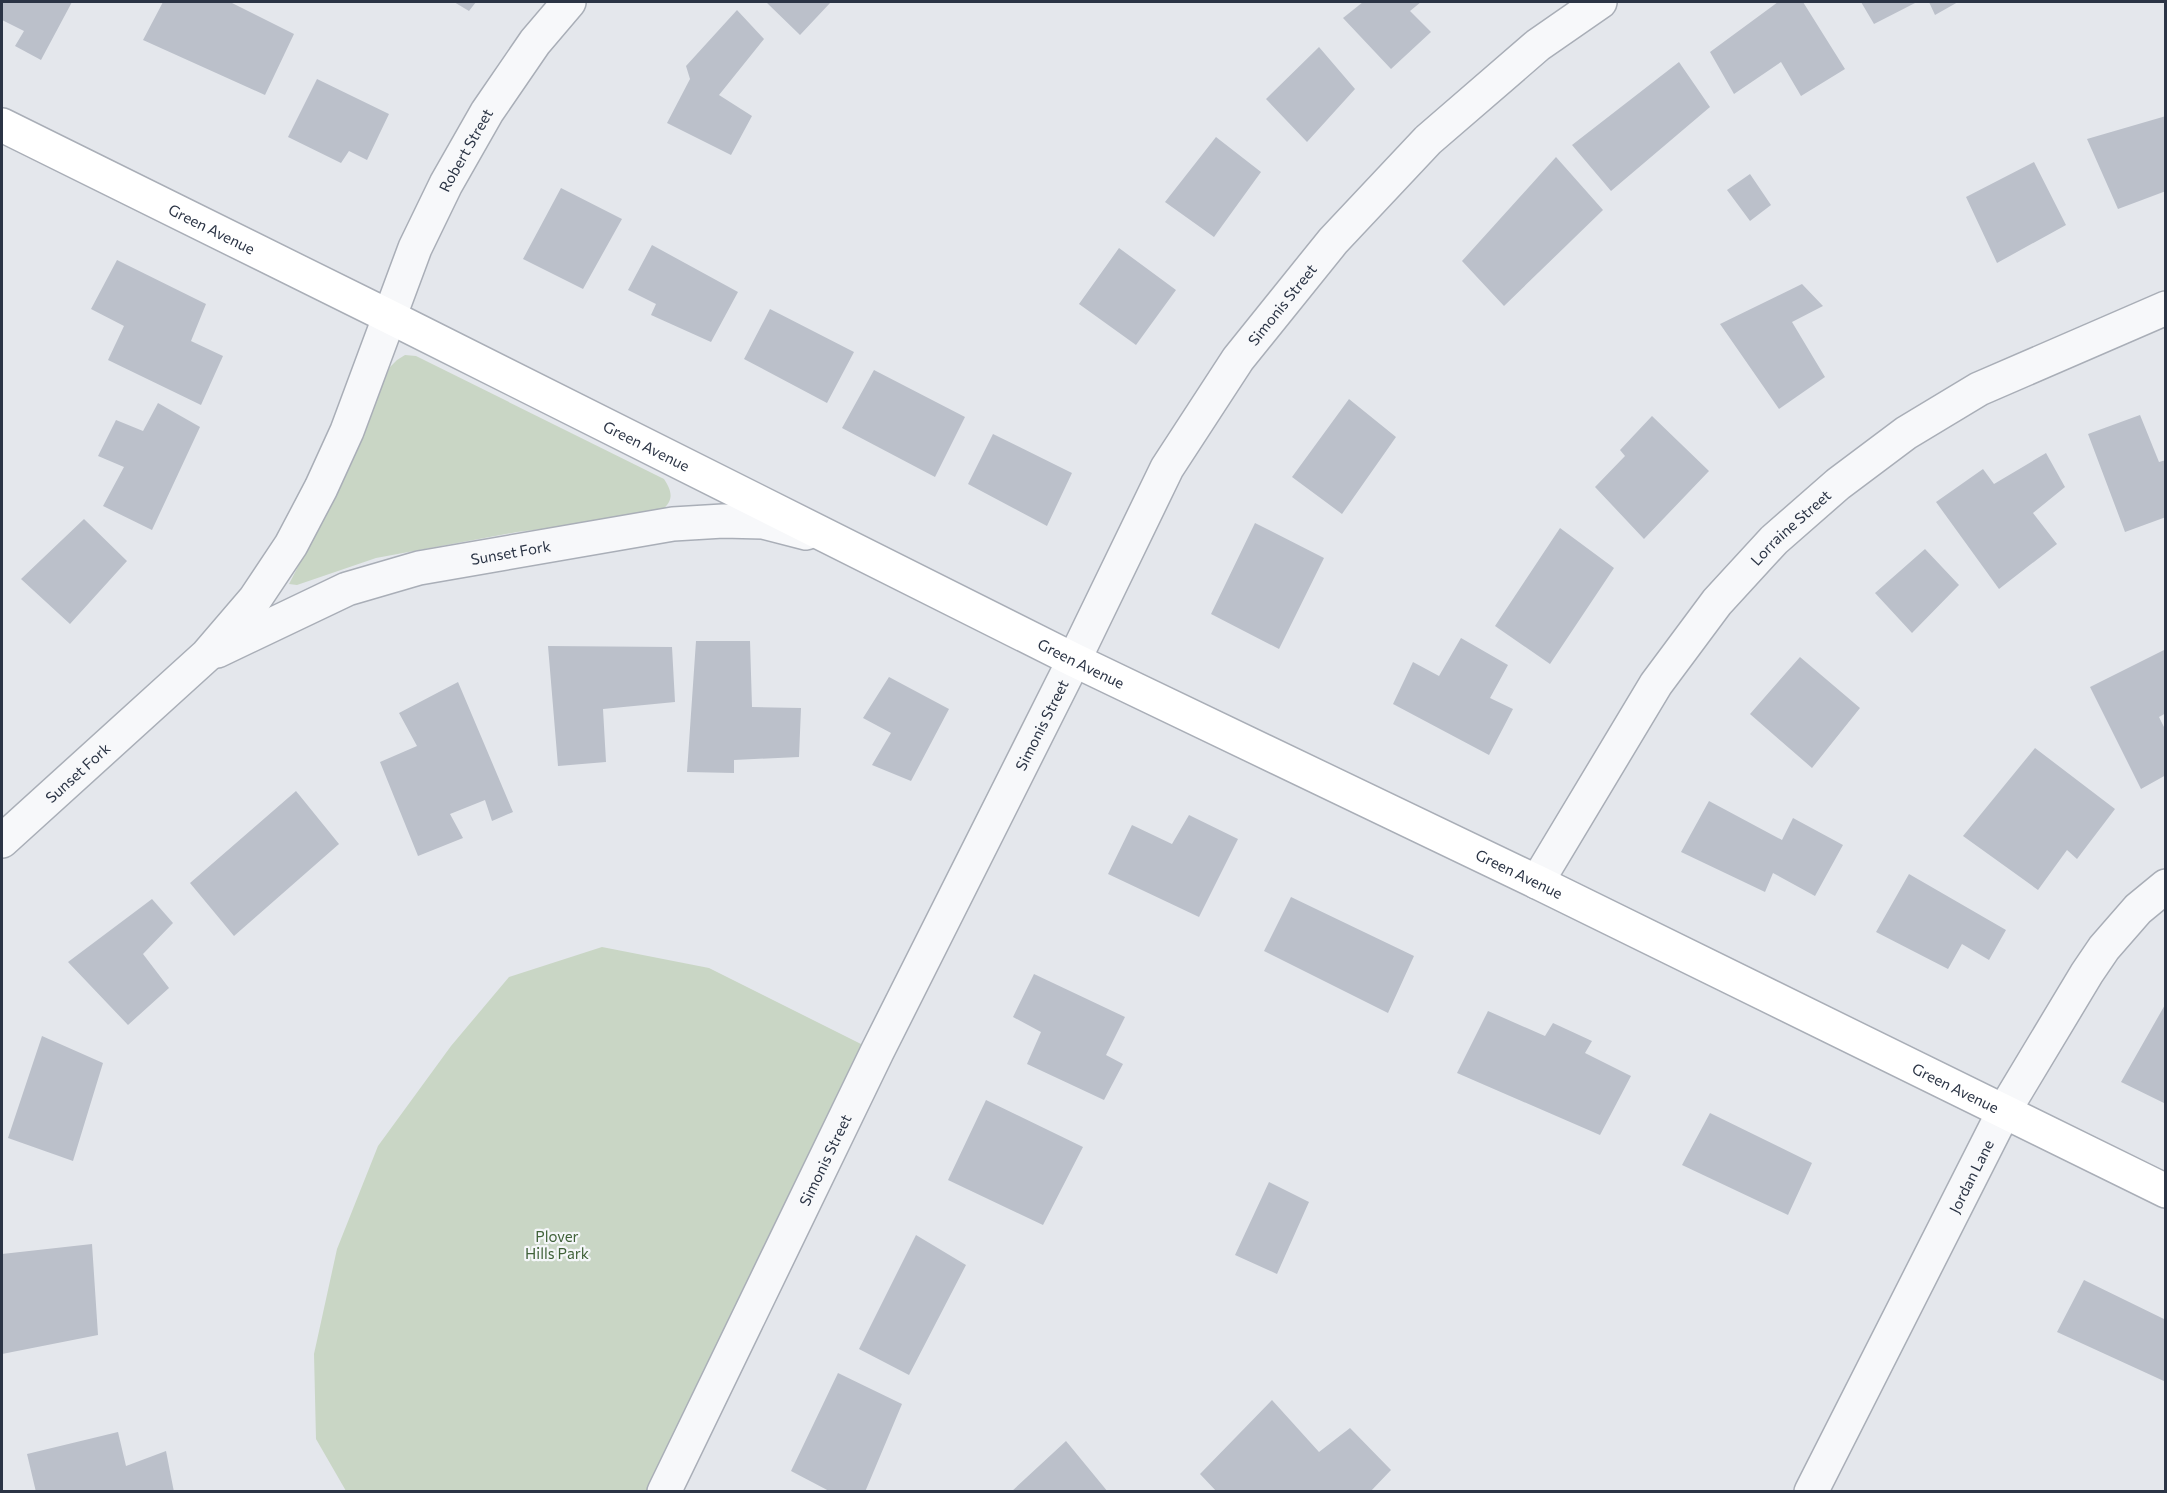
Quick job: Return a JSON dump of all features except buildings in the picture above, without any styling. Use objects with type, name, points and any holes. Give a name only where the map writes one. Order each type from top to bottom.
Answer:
[{"type":"street","name":"Robert Street","points":[[388,316],[415,248],[446,184],[487,112],[535,42],[569,2]]},
{"type":"street","name":"Simonis Street","points":[[664,1491],[883,1041],[1074,660],[1167,468],[1238,359],[1334,241],[1428,140],[1538,45],[1600,2]]},
{"type":"street","name":"Green Avenue","points":[[2,125],[1074,660],[1537,882],[2166,1191]]},
{"type":"street","name":"Lorraine Street","points":[[1537,882],[1656,684],[1717,602],[1774,540],[1838,484],[1906,433],[1979,389],[2166,308]]},
{"type":"street","name":"Sunset Fork","points":[[2,841],[207,655],[255,598],[291,545],[321,489],[347,431],[388,316]]},
{"type":"street","name":"Sunset Fork","points":[[207,655],[347,589],[419,568],[673,524],[723,521],[763,522],[828,538]]},
{"type":"street","name":"Jordan Lane","points":[[1811,1491],[2004,1111],[2087,972],[2104,948],[2138,909],[2166,886]]},
{"type":"green space","points":[[405,355],[416,356],[664,479],[671,494],[669,502],[657,515],[517,532],[376,558],[297,585],[289,584],[327,510],[390,367]]},
{"type":"green space","name":"Plover Hills Park","points":[[602,947],[709,968],[877,1052],[664,1491],[346,1491],[316,1439],[314,1354],[337,1249],[378,1146],[451,1046],[509,977]]}]
